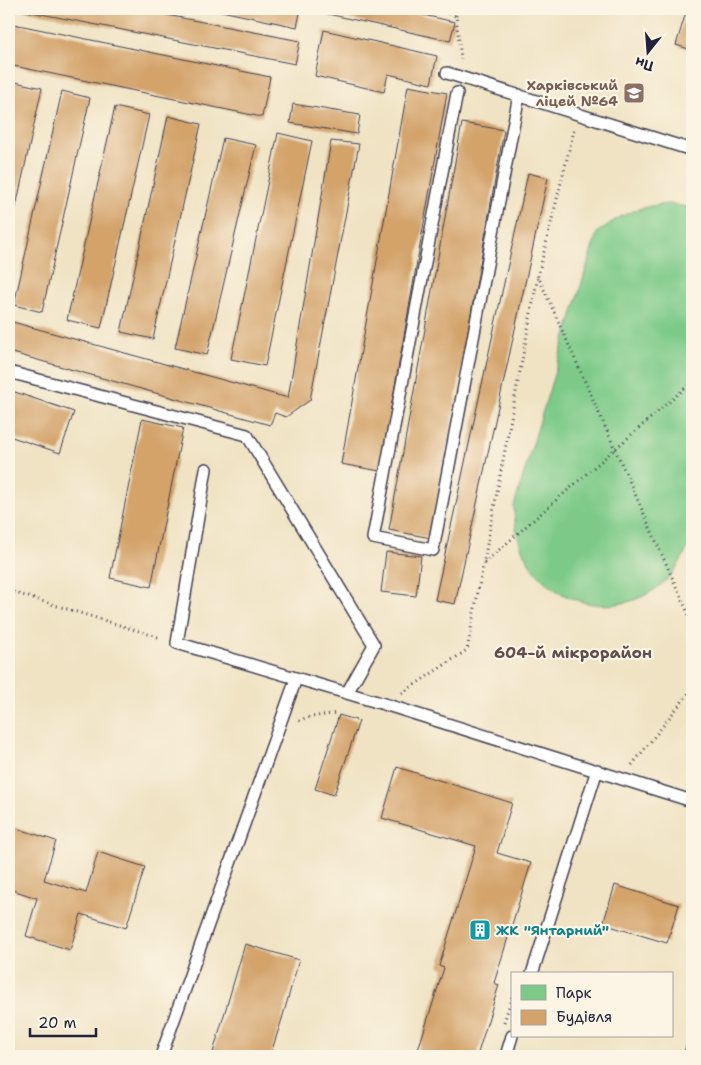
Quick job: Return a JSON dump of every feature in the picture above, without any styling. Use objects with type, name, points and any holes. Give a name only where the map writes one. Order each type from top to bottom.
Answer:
[{"type":"lane","points":[[447,73],[692,150]]},
{"type":"lane","points":[[457,93],[373,538],[434,550],[519,95]]},
{"type":"lane","points":[[9,372],[247,435],[374,645],[347,693]]},
{"type":"lane","points":[[206,469],[177,643],[384,704],[692,801]]},
{"type":"lane","points":[[161,1056],[296,679]]},
{"type":"lane","points":[[533,972],[597,770]]},
{"type":"lane","points":[[506,1056],[511,1038]]},
{"type":"path","points":[[435,9],[456,16]]},
{"type":"path","points":[[458,9],[456,16],[462,77]]},
{"type":"path","points":[[384,704],[468,650],[538,276],[578,114]]},
{"type":"path","points":[[538,276],[692,622]]},
{"type":"path","points":[[484,563],[692,382]]},
{"type":"path","points":[[9,591],[177,643]]},
{"type":"path","points":[[621,778],[692,689]]},
{"type":"green space","points":[[670,204],[692,208],[692,535],[675,569],[651,592],[622,603],[591,604],[562,594],[537,574],[520,544],[514,506],[597,233],[613,221],[630,212],[649,206]]},
{"type":"building","points":[[16,9],[136,9],[300,41],[295,64]]},
{"type":"building","points":[[212,9],[301,9],[297,27]]},
{"type":"building","points":[[396,9],[455,22],[450,41],[310,10]]},
{"type":"building","points":[[687,9],[692,9],[692,50],[676,45]]},
{"type":"building","points":[[9,23],[270,77],[262,117],[9,65]]},
{"type":"building","points":[[324,30],[437,56],[431,84],[388,74],[384,92],[315,76]]},
{"type":"building","points":[[11,81],[42,88],[10,234],[9,89]]},
{"type":"building","points":[[408,86],[447,93],[380,471],[341,464]]},
{"type":"building","points":[[62,91],[90,98],[42,312],[14,305]]},
{"type":"building","points":[[293,104],[360,115],[357,134],[290,123]]},
{"type":"building","points":[[115,107],[149,115],[101,328],[67,320]]},
{"type":"building","points":[[168,116],[201,124],[153,339],[121,332]]},
{"type":"building","points":[[462,123],[504,130],[431,538],[389,530]]},
{"type":"building","points":[[278,133],[312,141],[265,366],[231,359]]},
{"type":"building","points":[[223,138],[256,145],[207,355],[175,348]]},
{"type":"building","points":[[331,141],[359,144],[310,400],[286,417],[275,413],[270,425],[9,352],[9,321],[288,398]]},
{"type":"building","points":[[528,173],[548,178],[455,604],[435,600]]},
{"type":"building","points":[[9,390],[74,412],[60,453],[9,436]]},
{"type":"building","points":[[142,419],[183,428],[151,587],[110,578]]},
{"type":"building","points":[[386,552],[421,556],[416,596],[381,592]]},
{"type":"building","points":[[339,715],[359,721],[334,795],[315,789]]},
{"type":"building","name":"ЖК \"Янтарний\"","points":[[397,767],[512,803],[497,853],[531,863],[494,983],[499,985],[477,1056],[416,1056],[444,968],[439,966],[476,846],[382,818]]},
{"type":"building","points":[[13,827],[56,841],[44,880],[86,893],[98,852],[145,867],[126,928],[81,914],[70,950],[26,936],[37,898],[9,889],[9,842]]},
{"type":"building","points":[[615,885],[679,905],[667,943],[603,924]]},
{"type":"building","points":[[245,944],[299,960],[282,1019],[270,1056],[212,1056]]},
{"type":"building","points":[[692,1026],[692,1056],[683,1056]]},
{"type":"place","name":"Харківський ліцей №64","points":[[634,93]]},
{"type":"place","name":"ЖК \"Янтарний\"","points":[[480,930]]},
{"type":"district","name":"604-й мікрорайон","points":[[573,652]]}]
